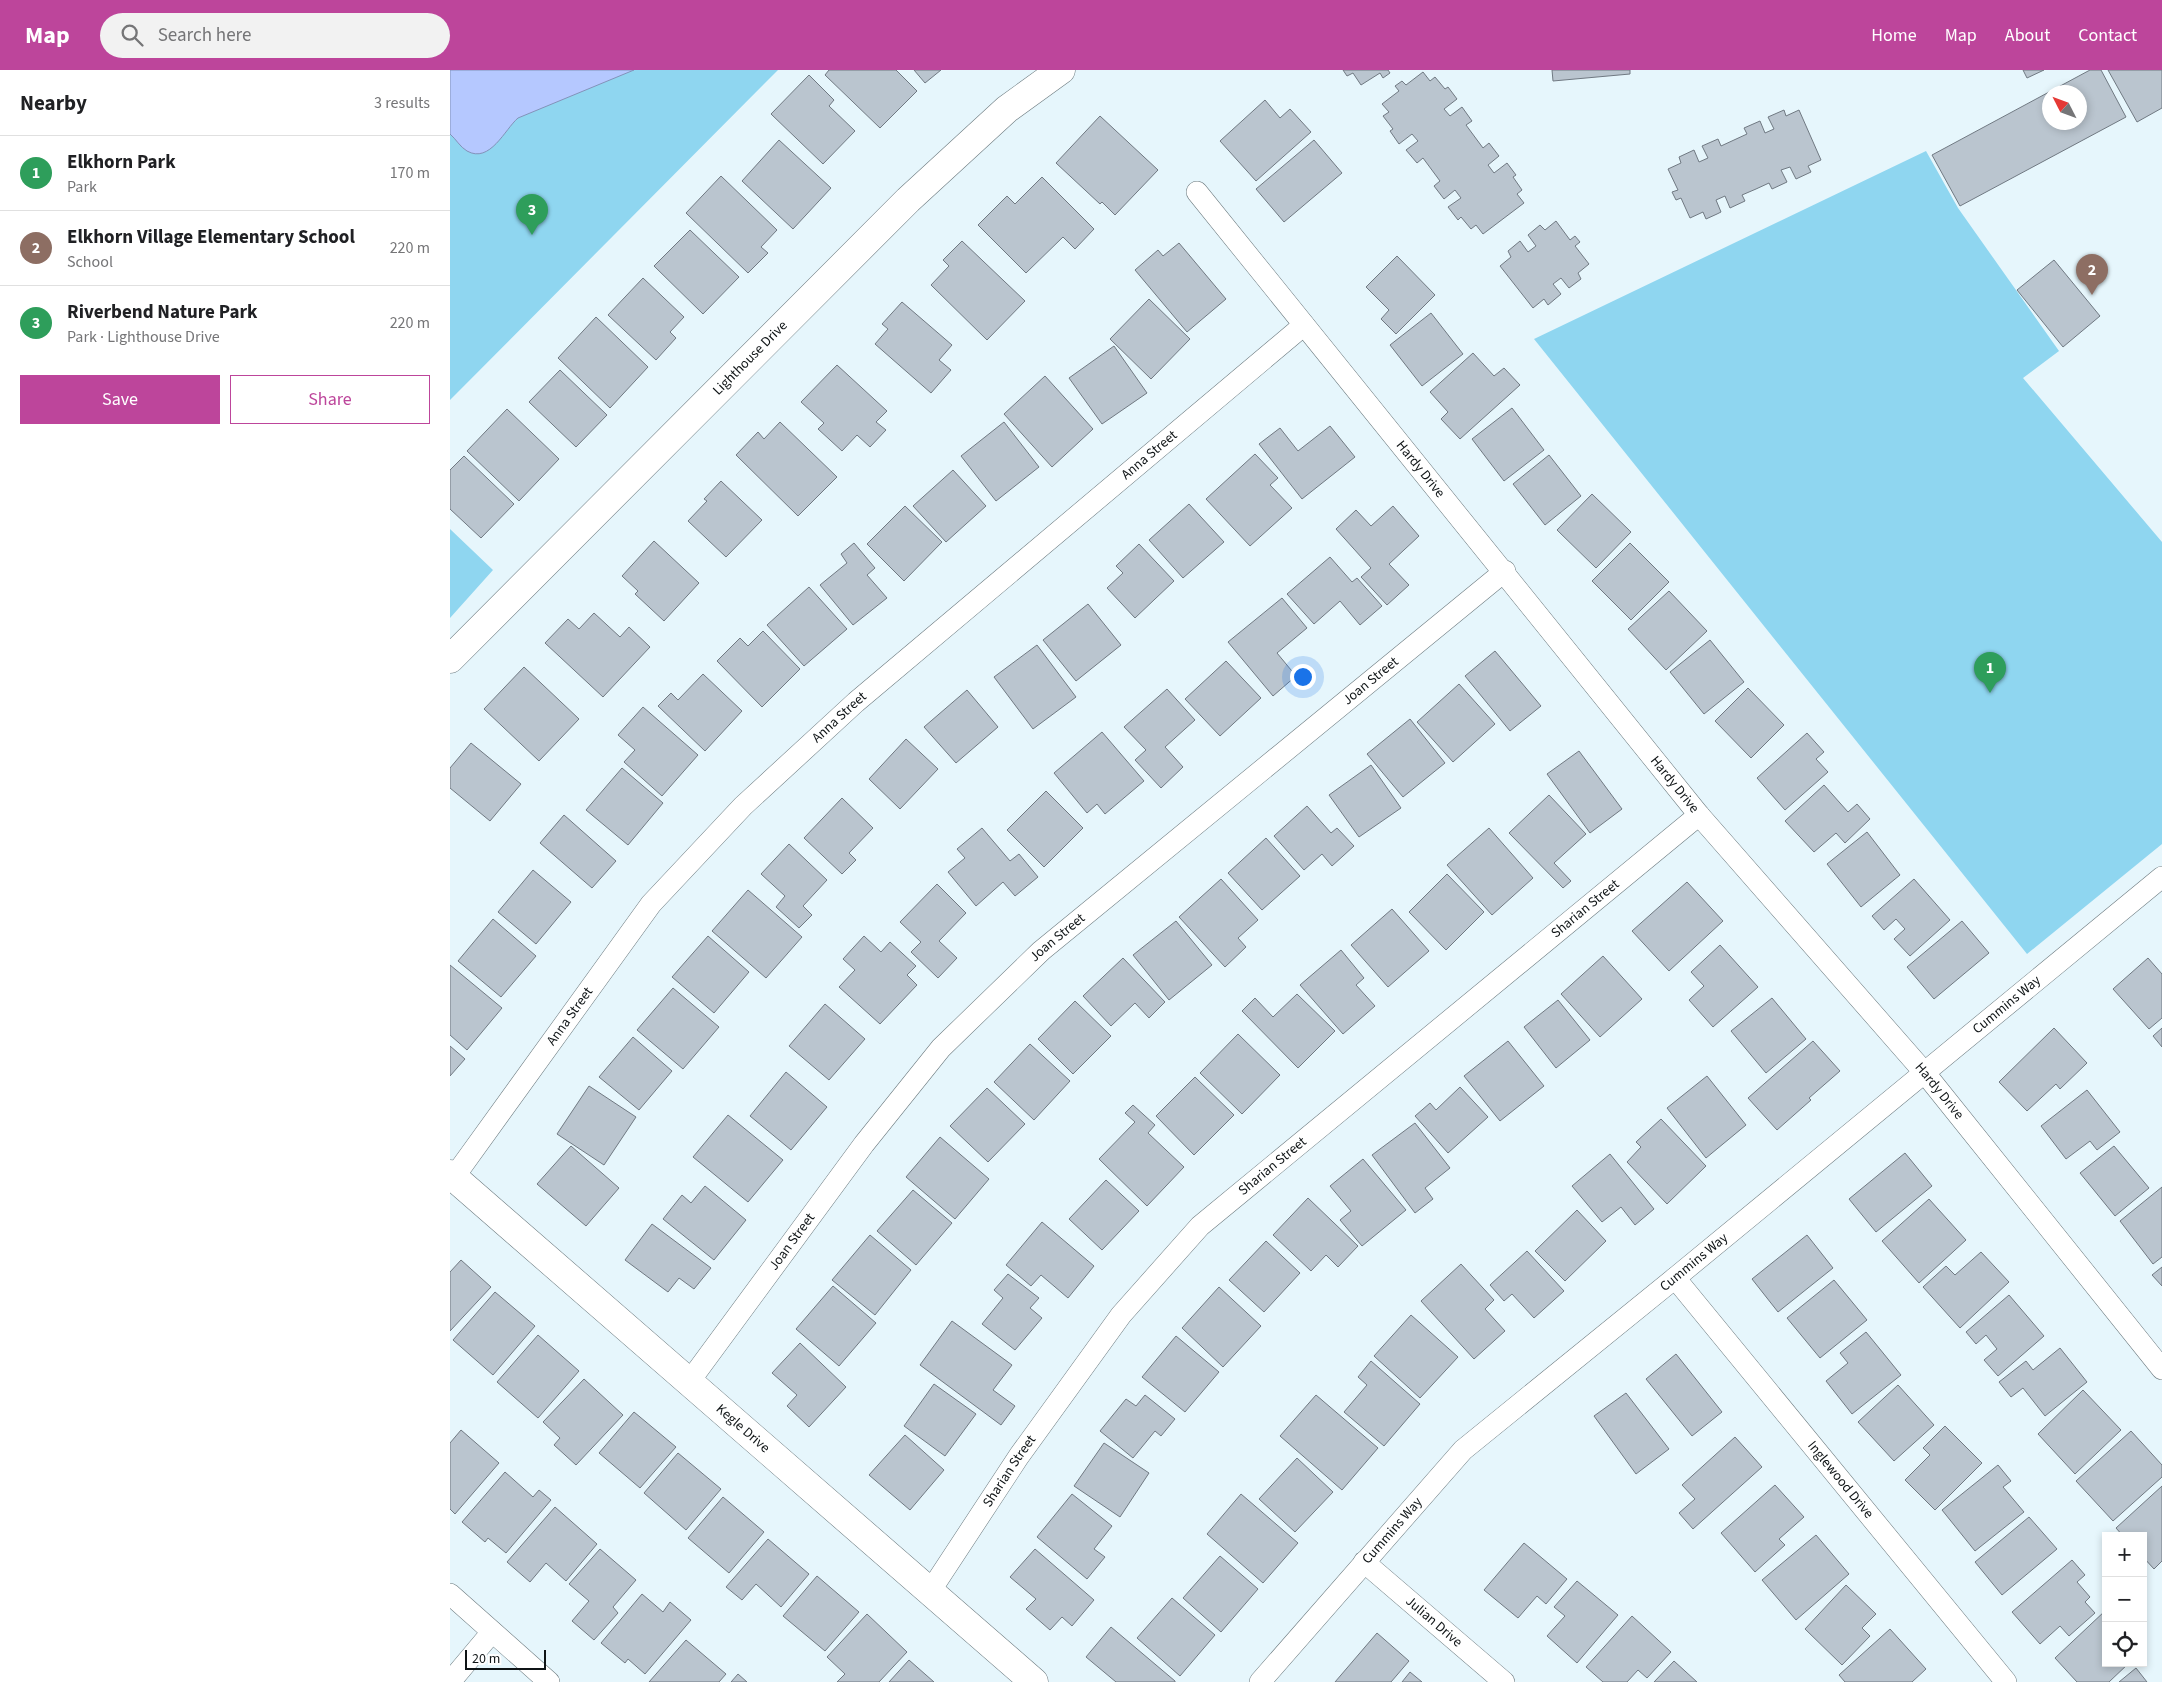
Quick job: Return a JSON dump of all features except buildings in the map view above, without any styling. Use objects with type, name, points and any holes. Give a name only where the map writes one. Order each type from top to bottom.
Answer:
[{"type":"street","name":"Lighthouse Drive","points":[[450,660],[908,200],[1007,108],[1061,70]]},
{"type":"street","name":"Hardy Drive","points":[[1197,192],[1505,571],[1699,815],[1924,1072],[2162,1370]]},
{"type":"street","name":"Anna Street","points":[[451,1178],[651,904],[744,806],[856,702],[1304,325]]},
{"type":"street","name":"Joan Street","points":[[689,1382],[864,1144],[941,1048],[1041,951],[1505,571]]},
{"type":"street","name":"Sharian Street","points":[[929,1592],[1019,1456],[1122,1315],[1200,1226],[1699,815]]},
{"type":"street","name":"Cummins Way","points":[[1260,1682],[1463,1450],[2162,877]]},
{"type":"street","name":"Kegle Drive","points":[[451,1178],[1034,1682]]},
{"type":"street","name":"Inglewood Drive","points":[[1675,1278],[2006,1682]]},
{"type":"street","name":"Julian Drive","points":[[1364,1562],[1504,1682]]},
{"type":"street","points":[[450,1594],[548,1682]]},
{"type":"street","points":[[450,1682],[492,1632]]},
{"type":"shaded area","points":[[450,70],[778,70],[450,400]]},
{"type":"shaded area","points":[[450,70],[634,70],[518,118],[496,144],[483,153],[475,154],[467,151],[450,134]]},
{"type":"shaded area","points":[[1926,151],[1958,208],[2059,351],[2023,378],[2162,542],[2162,844],[2027,954],[1534,339]]},
{"type":"shaded area","points":[[450,529],[493,570],[450,618]]},
{"type":"place","name":"Riverbend Nature Park","points":[[532,235]]},
{"type":"place","name":"Elkhorn Village Elementary School","points":[[2092,295]]},
{"type":"place","name":"Elkhorn Park","points":[[1990,693]]}]
